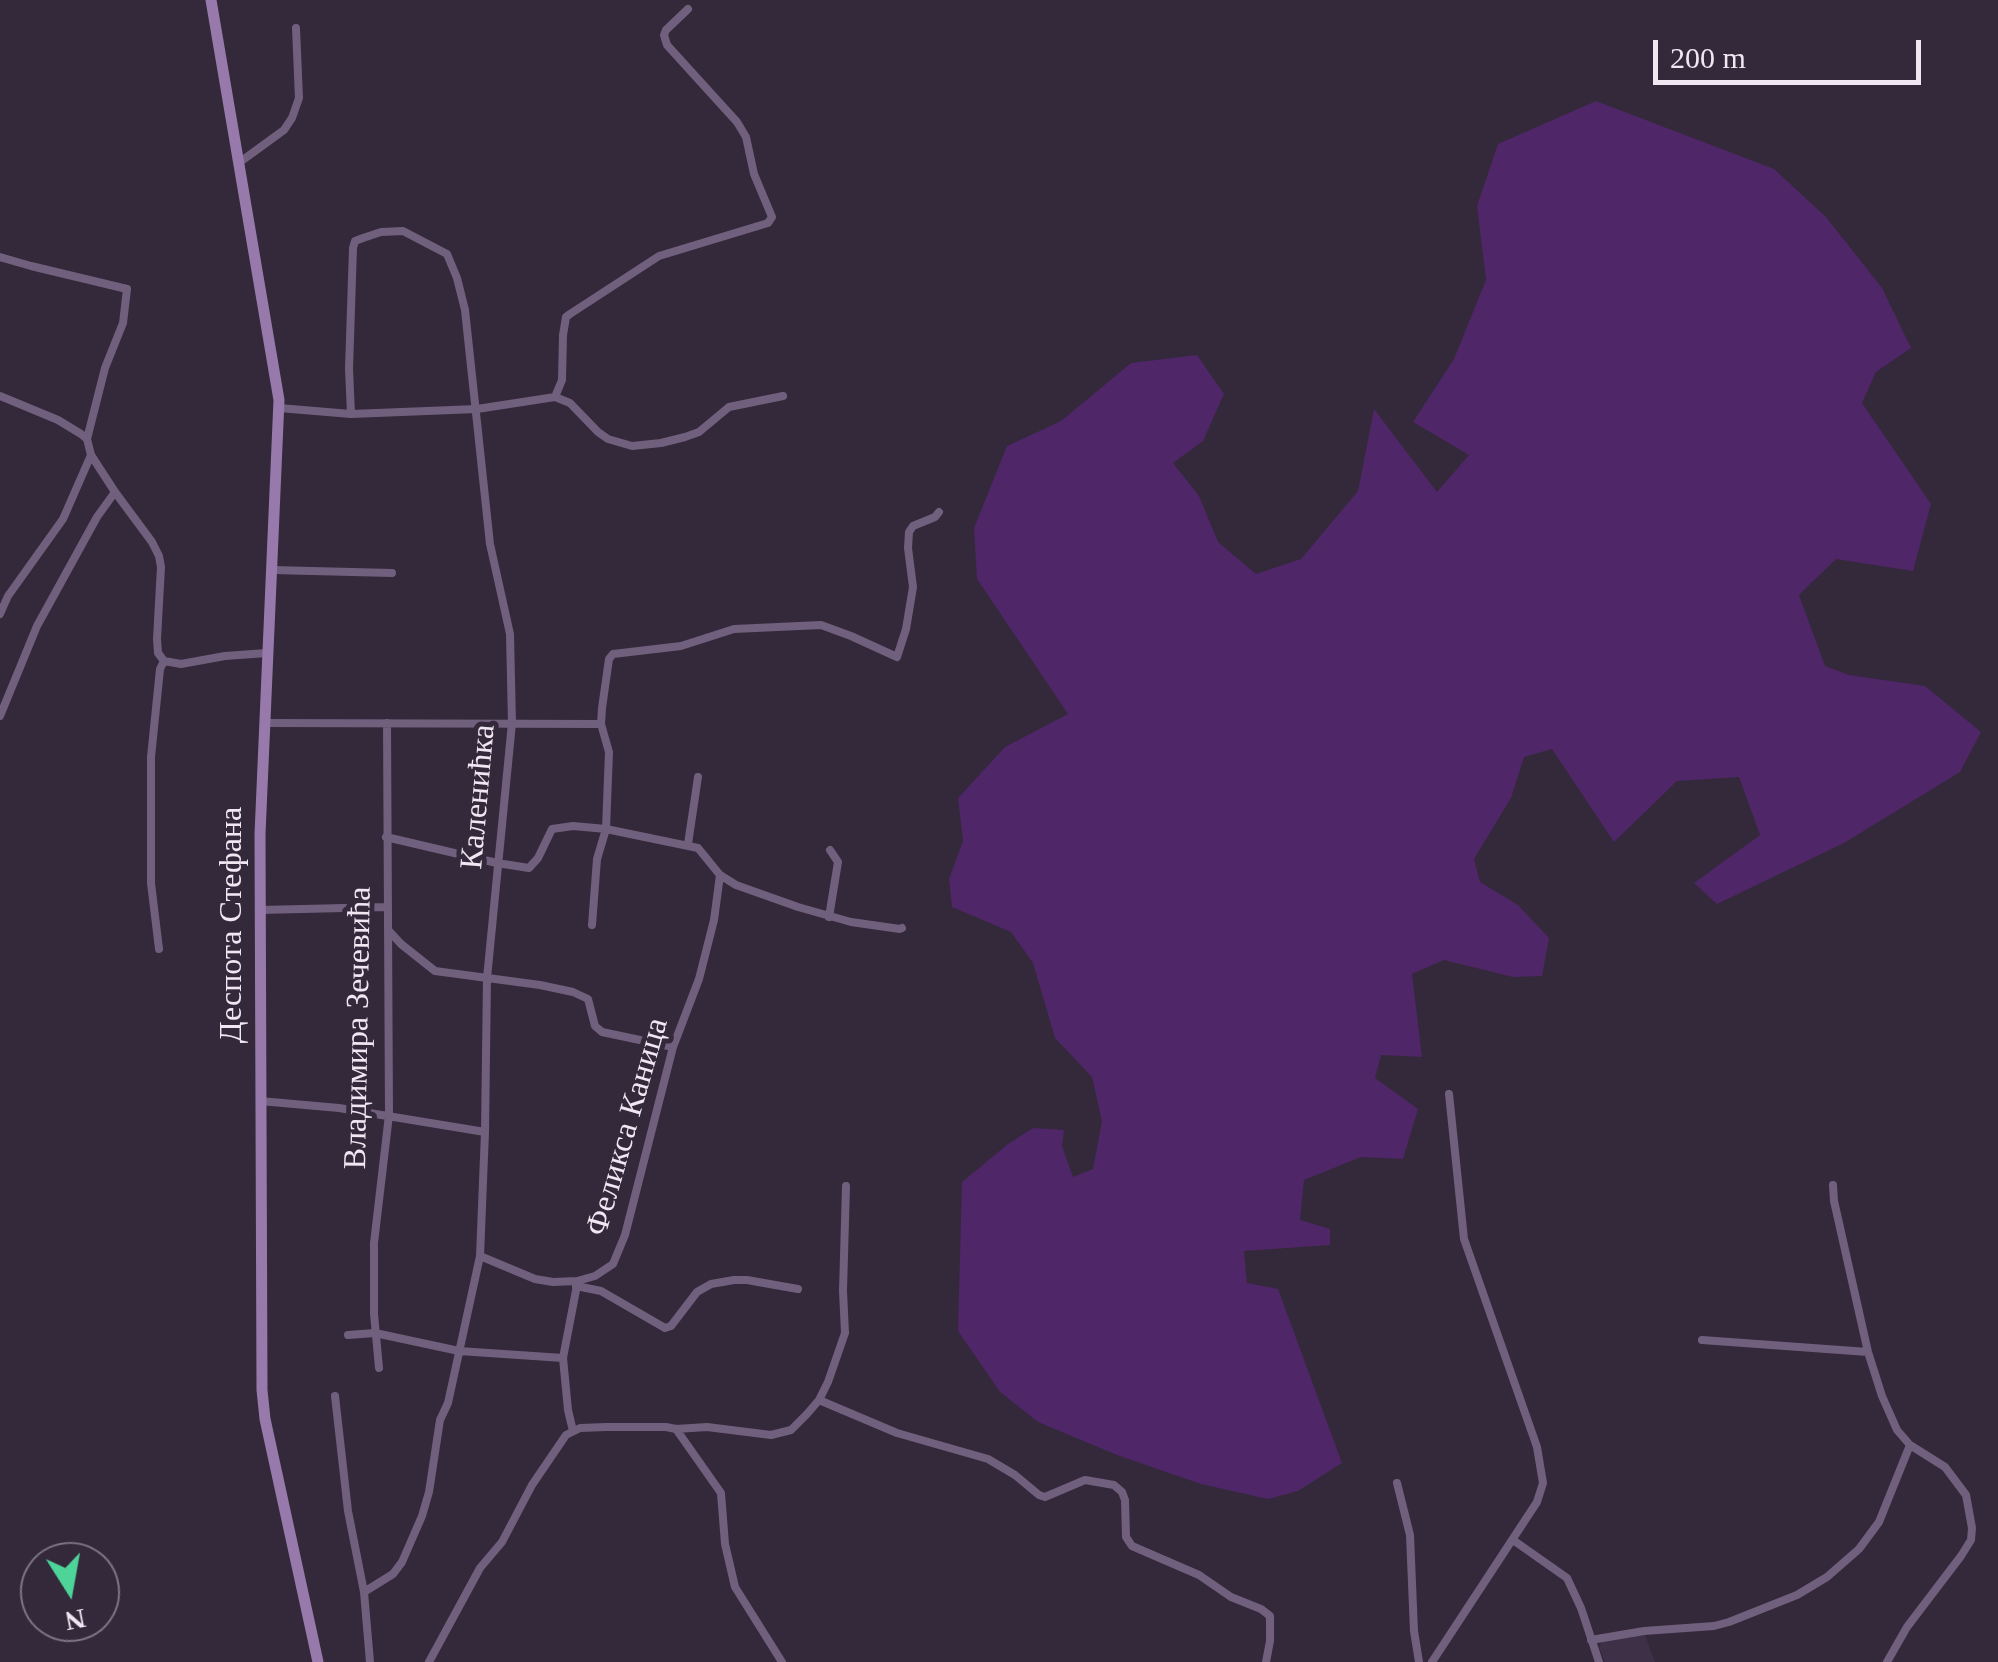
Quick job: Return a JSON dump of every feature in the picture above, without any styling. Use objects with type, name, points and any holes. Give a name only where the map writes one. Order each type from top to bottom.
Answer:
[{"type":"main road","name":"Деспота Стефана","points":[[211,0],[280,408],[264,723],[260,910],[262,1404],[318,1662]]},
{"type":"street","points":[[556,398],[562,380],[563,335],[570,314],[659,256],[768,222],[772,217],[754,174],[746,136],[731,113],[665,40],[670,24],[688,9]]},
{"type":"street","points":[[240,162],[284,130],[292,118],[299,98],[296,28]]},
{"type":"street","name":"Каленићка","points":[[350,414],[353,248],[363,238],[403,230],[447,254],[465,310],[490,544],[510,634],[512,723],[487,978],[480,1256],[448,1402],[440,1420],[429,1492],[414,1539],[392,1574],[364,1592]]},
{"type":"street","points":[[0,257],[127,289],[123,323],[105,368],[86,440]]},
{"type":"street","points":[[0,396],[58,420],[86,440],[91,455],[152,542],[161,568],[157,639],[158,653],[164,662],[181,664],[267,654]]},
{"type":"street","points":[[280,408],[350,414],[477,409],[556,398],[570,402],[598,432],[632,446],[685,437],[699,432],[729,407],[784,396]]},
{"type":"street","points":[[0,614],[8,596],[70,506],[91,455]]},
{"type":"street","points":[[0,716],[37,626],[115,492]]},
{"type":"street","points":[[592,925],[597,859],[606,829],[609,752],[602,724],[609,659],[614,654],[680,646],[734,629],[821,625],[897,657],[906,629],[912,586],[909,532],[939,512]]},
{"type":"street","points":[[272,570],[392,573]]},
{"type":"street","points":[[159,949],[151,883],[150,776],[160,669],[164,662]]},
{"type":"street","points":[[264,723],[602,724]]},
{"type":"street","name":"Владимира Зечевића","points":[[378,1368],[374,1243],[389,1115],[387,723]]},
{"type":"street","points":[[688,844],[698,778]]},
{"type":"street","points":[[386,837],[529,868],[552,829],[606,829],[688,844],[698,848],[720,876],[736,885],[829,917],[902,928]]},
{"type":"street","points":[[829,917],[838,870],[837,859],[830,850]]},
{"type":"street","name":"Феликса Каница","points":[[577,1284],[612,1264],[625,1236],[673,1047],[700,978],[720,876]]},
{"type":"street","points":[[260,910],[387,907]]},
{"type":"street","points":[[389,930],[435,971],[573,992],[588,999],[595,1026],[602,1032],[673,1047]]},
{"type":"street","points":[[1432,1662],[1537,1502],[1542,1486],[1537,1447],[1464,1239],[1449,1094]]},
{"type":"street","points":[[260,1102],[339,1108],[485,1132]]},
{"type":"street","points":[[1833,1185],[1868,1352],[1890,1416],[1910,1445],[1945,1467],[1966,1495],[1972,1528],[1971,1540],[1907,1628],[1888,1662]]},
{"type":"street","points":[[429,1662],[480,1568],[502,1542],[560,1442],[573,1431],[606,1427],[707,1427],[781,1434],[791,1430],[819,1400],[844,1334],[846,1186]]},
{"type":"street","points":[[480,1256],[536,1279],[577,1284],[601,1292],[665,1328],[672,1326],[697,1292],[712,1284],[747,1280],[798,1289]]},
{"type":"street","points":[[573,1431],[562,1358],[577,1284]]},
{"type":"street","points":[[348,1335],[375,1333],[459,1352],[562,1358]]},
{"type":"street","points":[[1702,1340],[1868,1352]]},
{"type":"street","points":[[336,1396],[370,1662]]},
{"type":"street","points":[[819,1400],[897,1433],[988,1459],[1045,1497],[1085,1480],[1114,1485],[1125,1500],[1126,1536],[1132,1546],[1198,1575],[1270,1616],[1266,1662]]},
{"type":"street","points":[[676,1430],[721,1493],[725,1544],[735,1587],[782,1662]]},
{"type":"street","points":[[1591,1640],[1729,1622],[1797,1595],[1827,1577],[1859,1549],[1879,1522],[1910,1445]]},
{"type":"street","points":[[1396,1483],[1410,1535],[1414,1631],[1420,1662]]},
{"type":"street","points":[[1513,1540],[1568,1578],[1599,1662]]},
{"type":"shaded area","points":[[1596,101],[1774,169],[1826,217],[1882,288],[1911,348],[1876,372],[1862,403],[1931,504],[1913,571],[1836,559],[1799,595],[1825,666],[1849,675],[1925,686],[1981,732],[1960,772],[1844,843],[1717,904],[1694,883],[1760,835],[1739,777],[1677,781],[1614,842],[1552,749],[1524,757],[1511,798],[1474,859],[1480,882],[1518,905],[1549,938],[1542,976],[1513,977],[1444,960],[1412,974],[1422,1057],[1381,1055],[1375,1078],[1418,1109],[1403,1159],[1361,1157],[1304,1180],[1300,1220],[1330,1229],[1330,1245],[1244,1251],[1247,1283],[1278,1289],[1342,1463],[1298,1491],[1268,1499],[1201,1484],[1038,1422],[1000,1392],[958,1331],[962,1182],[1033,1128],[1064,1130],[1062,1146],[1073,1177],[1093,1169],[1102,1121],[1092,1077],[1055,1038],[1033,963],[1011,932],[952,907],[949,879],[963,841],[958,798],[1005,747],[1068,714],[977,579],[974,528],[1007,446],[1061,421],[1131,363],[1197,355],[1224,394],[1203,441],[1173,463],[1199,496],[1218,542],[1256,574],[1301,559],[1358,491],[1374,409],[1437,492],[1469,455],[1413,422],[1454,359],[1486,280],[1477,206],[1498,144]]},
{"type":"shaded area","points":[[1645,1635],[1655,1662],[1605,1662],[1599,1647],[1602,1641]]}]
